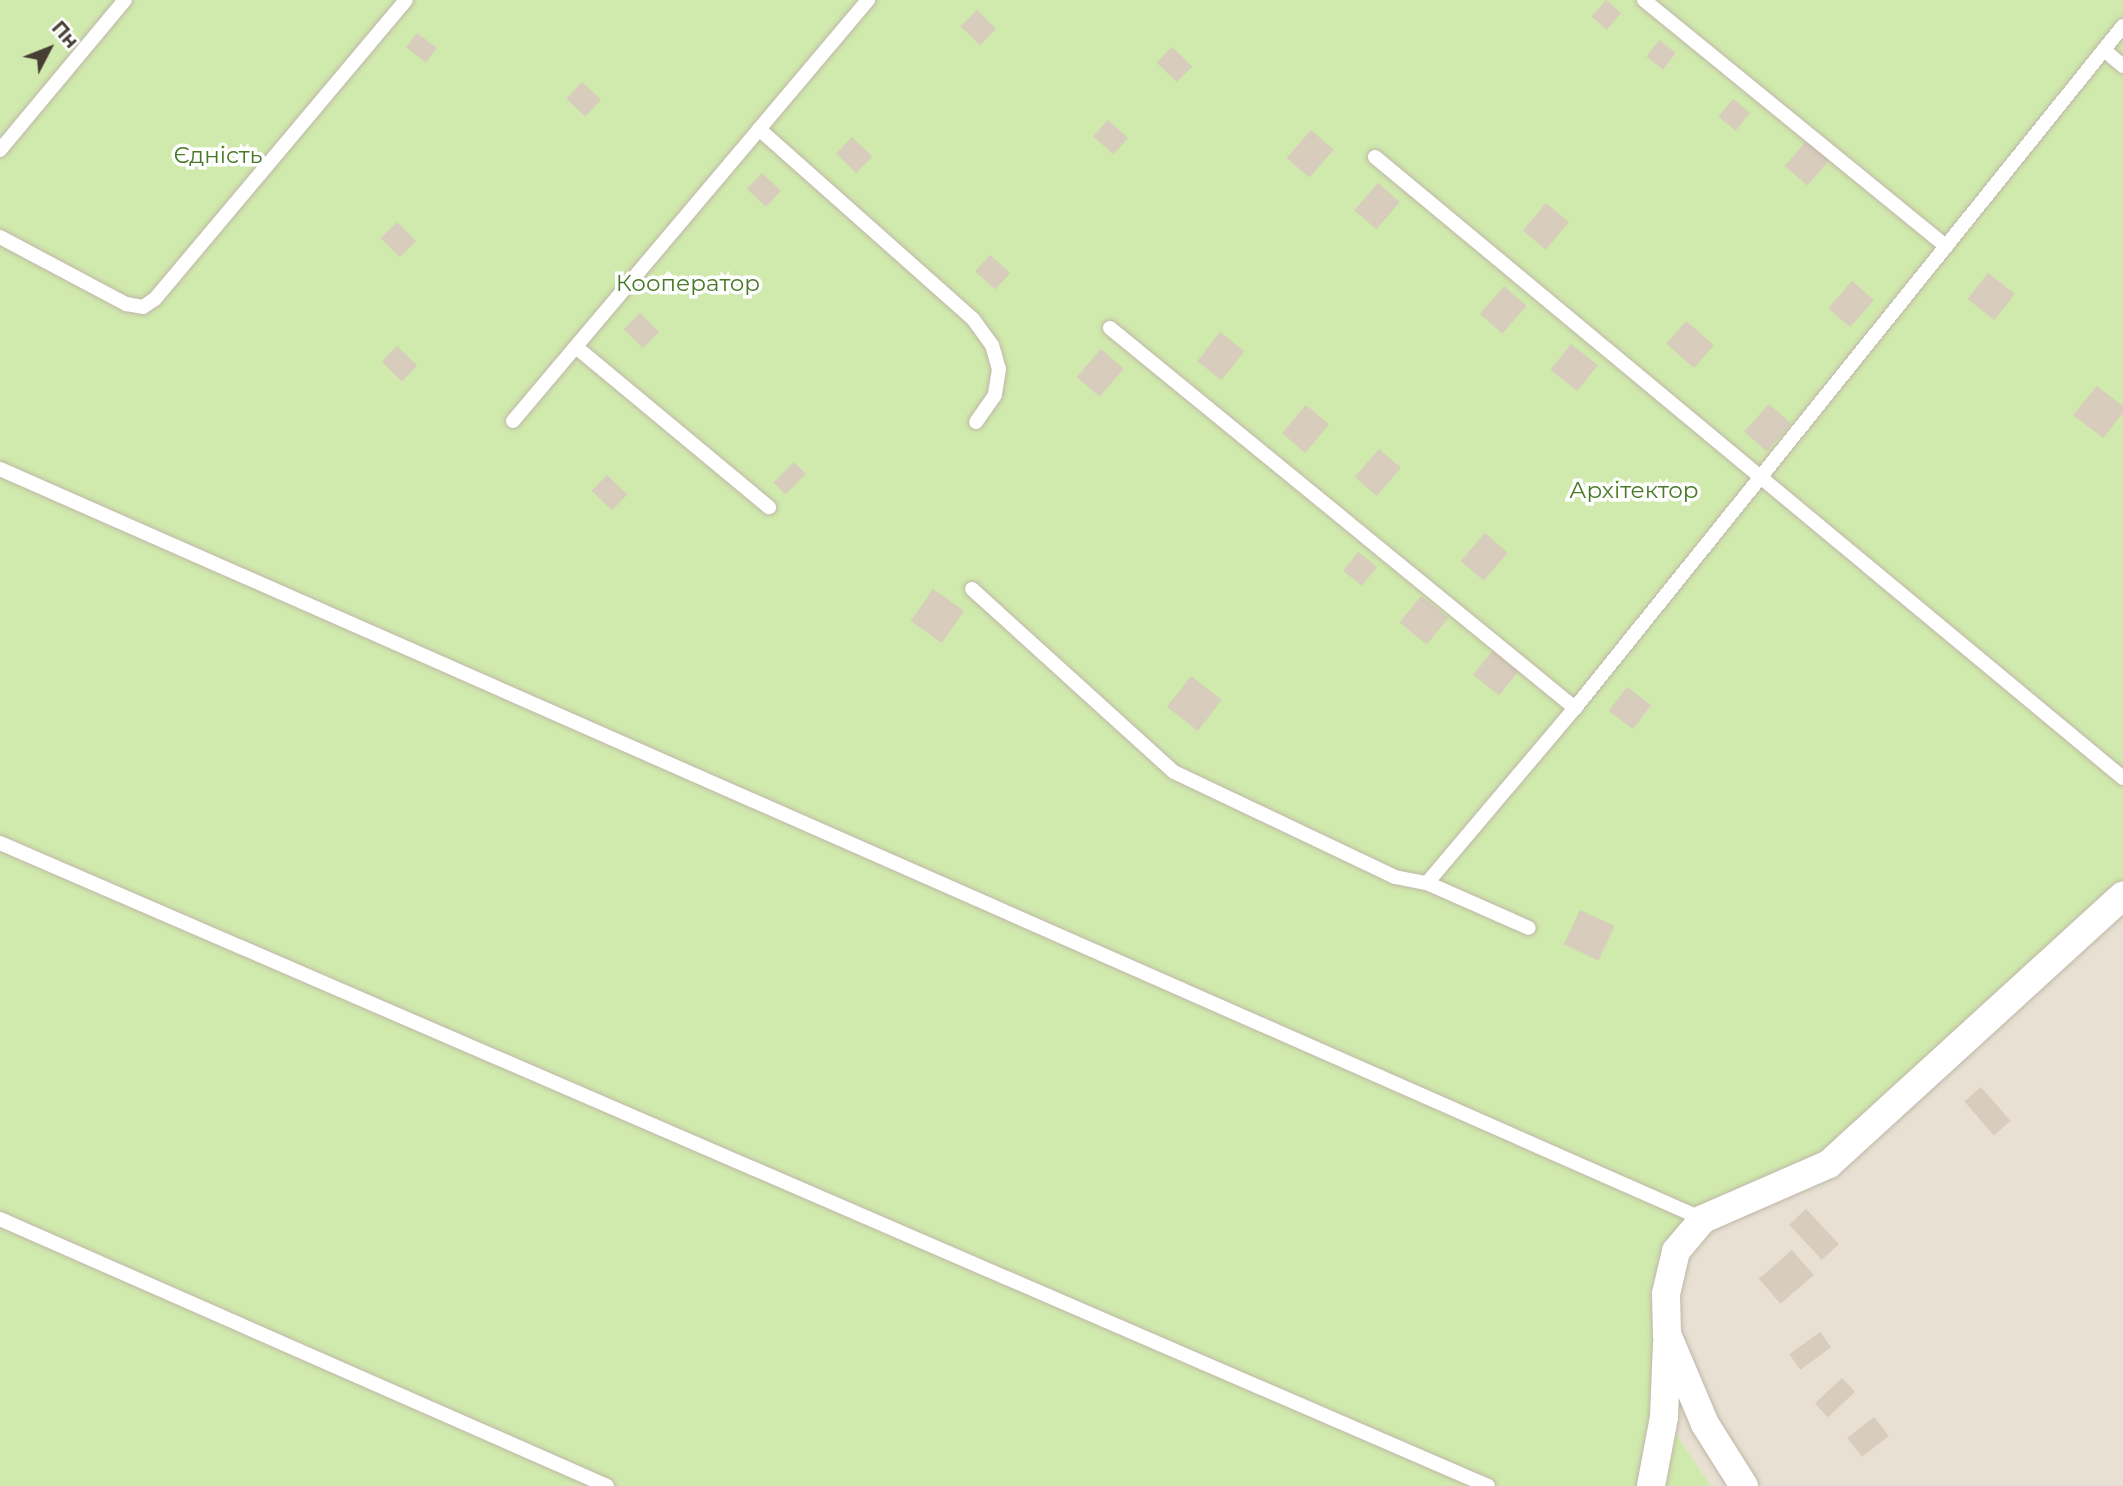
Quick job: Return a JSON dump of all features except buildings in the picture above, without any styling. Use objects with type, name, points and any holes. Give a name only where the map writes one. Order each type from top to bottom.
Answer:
[{"type":"street","points":[[1651,1486],[1664,1417],[1666,1294],[1676,1251],[1703,1219],[1829,1164],[2123,896]]},
{"type":"street","points":[[1667,1334],[1705,1424],[1744,1486]]},
{"type":"lane","points":[[0,150],[125,0]]},
{"type":"lane","points":[[0,237],[126,304],[143,307],[155,299],[406,0]]},
{"type":"lane","points":[[513,421],[868,0]]},
{"type":"lane","points":[[1644,0],[1946,246]]},
{"type":"lane","points":[[1427,883],[1575,708],[2123,26]]},
{"type":"lane","points":[[2104,50],[2123,66]]},
{"type":"lane","points":[[759,129],[973,319],[992,345],[999,369],[995,395],[976,422]]},
{"type":"lane","points":[[1375,157],[1762,474],[2123,778]]},
{"type":"lane","points":[[1110,328],[1575,708]]},
{"type":"lane","points":[[576,346],[769,507]]},
{"type":"lane","points":[[0,469],[1703,1219]]},
{"type":"lane","points":[[972,589],[1174,772],[1395,877],[1427,883],[1528,928]]},
{"type":"lane","points":[[0,843],[1488,1486]]},
{"type":"lane","points":[[0,1219],[607,1486]]},
{"type":"shaded area","points":[[2123,880],[2123,1486],[1711,1486],[1655,1403],[1651,1290],[1664,1246],[1817,1156]]},
{"type":"green space","points":[[0,0],[2123,0],[2123,880],[1817,1156],[1664,1246],[1651,1290],[1655,1403],[1711,1486],[0,1486]]},
{"type":"park label","name":"Єдність","points":[[218,155]]},
{"type":"park label","name":"Кооператор","points":[[688,283]]},
{"type":"park label","name":"Архітектор","points":[[1634,490]]}]
